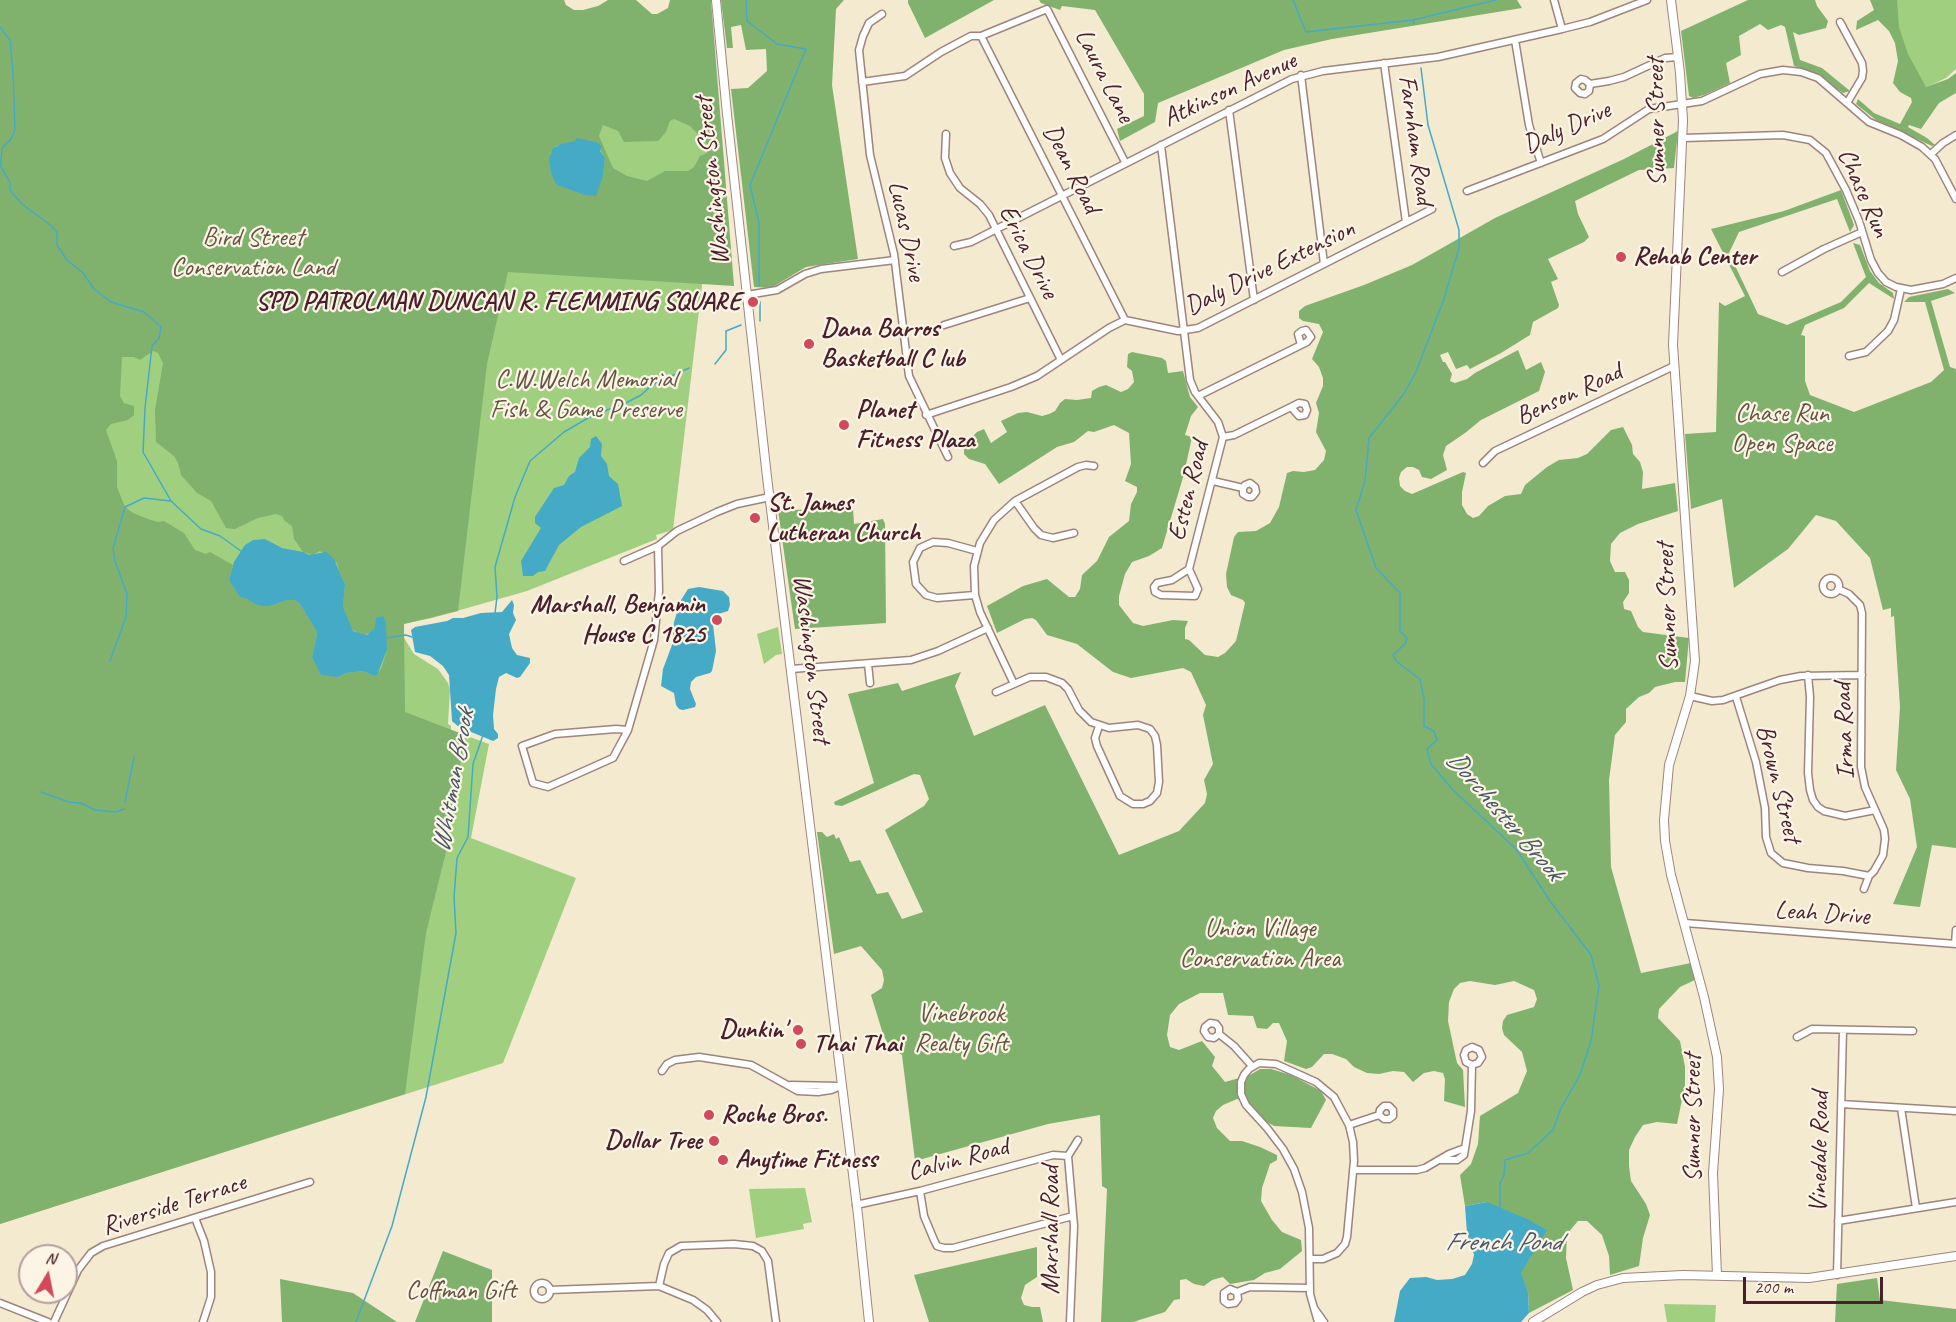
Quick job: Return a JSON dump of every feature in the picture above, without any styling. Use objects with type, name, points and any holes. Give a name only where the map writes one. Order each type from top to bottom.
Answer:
[{"type":"main road","name":"Washington Street","points":[[717,0],[770,497],[869,1322]]},
{"type":"main road","name":"Sumner Street","points":[[1671,0],[1678,57],[1683,138],[1674,366],[1695,661],[1690,696],[1669,765],[1664,820],[1671,875],[1713,1034],[1719,1077],[1713,1173],[1717,1275]]},
{"type":"main road","points":[[1533,1322],[1582,1292],[1623,1278],[1717,1275],[1792,1278],[1837,1275],[1956,1256]]},
{"type":"street","points":[[1554,0],[1562,29]]},
{"type":"street","name":"Atkinson Avenue","points":[[954,246],[971,242],[1273,87],[1301,75],[1438,57],[1590,22],[1647,0]]},
{"type":"street","name":"Laura Lane","points":[[981,36],[1047,9],[1125,162]]},
{"type":"street","name":"Lucas Drive","points":[[882,14],[869,23],[861,42],[862,82],[872,164],[895,260],[911,382],[948,457]]},
{"type":"street","points":[[1840,22],[1862,63],[1863,71],[1862,78],[1847,103]]},
{"type":"street","points":[[862,82],[905,76],[941,52],[971,36],[981,36]]},
{"type":"street","name":"Dean Road","points":[[981,36],[1125,320]]},
{"type":"street","points":[[1515,40],[1529,124],[1541,163]]},
{"type":"street","points":[[1590,84],[1624,77],[1665,58],[1678,57]]},
{"type":"street","name":"Farnham Road","points":[[1384,63],[1406,222]]},
{"type":"street","name":"Chase Run","points":[[1682,103],[1702,101],[1760,74],[1783,70],[1810,74],[1824,83],[1869,122],[1913,141],[1931,154],[1956,199]]},
{"type":"street","points":[[1301,75],[1324,264]]},
{"type":"street","name":"Daly Drive","points":[[1467,190],[1608,137],[1649,109],[1682,103]]},
{"type":"street","points":[[1229,110],[1254,300]]},
{"type":"street","name":"Erica Drive","points":[[946,134],[945,158],[950,173],[960,188],[985,209],[1061,360]]},
{"type":"street","name":"Chase Run","points":[[1683,138],[1784,135],[1810,140],[1823,149],[1846,190],[1871,260],[1878,273],[1886,282],[1901,289]]},
{"type":"street","points":[[1931,154],[1956,135]]},
{"type":"street","name":"Esten Road","points":[[1161,145],[1190,380],[1198,396],[1218,422],[1223,437],[1189,569],[1198,589],[1195,596],[1161,595],[1155,592],[1154,587],[1157,583],[1172,580],[1189,569]]},
{"type":"street","name":"Daly Drive Extension","points":[[1125,320],[1184,331],[1206,324],[1432,209]]},
{"type":"street","points":[[1782,272],[1862,232]]},
{"type":"street","points":[[747,295],[777,290],[805,274],[821,269],[895,260]]},
{"type":"street","points":[[1849,356],[1866,352],[1888,331],[1895,315],[1901,289],[1924,289],[1955,280]]},
{"type":"street","points":[[944,325],[1030,298]]},
{"type":"street","points":[[926,415],[1020,384],[1045,371],[1109,328],[1125,320]]},
{"type":"street","points":[[1198,396],[1301,345]]},
{"type":"street","name":"Benson Road","points":[[1483,462],[1496,451],[1674,366]]},
{"type":"street","points":[[1223,437],[1234,435],[1291,407]]},
{"type":"street","points":[[1014,684],[975,595],[973,573],[977,551],[988,527],[999,513],[1015,501],[1078,467],[1094,466]]},
{"type":"street","points":[[1213,481],[1243,489]]},
{"type":"street","points":[[624,561],[658,546],[676,531],[717,512],[737,504],[770,497]]},
{"type":"street","points":[[1015,501],[1041,535],[1053,537],[1074,533]]},
{"type":"street","points":[[975,595],[937,597],[926,595],[916,584],[913,562],[920,548],[933,542],[948,543],[977,551]]},
{"type":"street","points":[[628,730],[555,734],[522,746],[533,783],[548,787],[613,758],[628,730],[654,640],[659,591],[658,546]]},
{"type":"street","name":"Irma Road","points":[[1838,589],[1849,594],[1860,605],[1862,613],[1864,634],[1861,767],[1865,787],[1884,830],[1885,839],[1883,855],[1874,872],[1869,876],[1864,890]]},
{"type":"street","points":[[791,669],[920,658],[988,628]]},
{"type":"street","points":[[868,664],[870,683]]},
{"type":"street","points":[[1690,696],[1712,701],[1736,697],[1780,680],[1808,675],[1862,675]]},
{"type":"street","points":[[1808,675],[1810,698],[1808,773],[1814,800],[1818,807],[1845,816],[1875,810]]},
{"type":"street","points":[[996,692],[1030,677],[1054,679],[1068,689],[1082,714],[1098,726],[1115,728],[1138,725],[1146,727],[1155,736],[1157,745],[1159,782],[1157,793],[1150,801],[1133,804],[1120,796],[1096,744],[1098,726]]},
{"type":"street","name":"Brown Street","points":[[1736,697],[1758,773],[1767,823],[1766,837],[1771,853],[1783,863],[1869,876]]},
{"type":"street","name":"Leah Drive","points":[[1684,923],[1955,944]]},
{"type":"street","points":[[1955,944],[1956,930]]},
{"type":"street","points":[[1797,1037],[1812,1029],[1913,1031]]},
{"type":"street","name":"Vinedale Road","points":[[1837,1275],[1843,1030]]},
{"type":"street","points":[[1219,1034],[1234,1046],[1252,1066]]},
{"type":"street","points":[[663,1071],[667,1064],[678,1059],[710,1058],[751,1065],[798,1090],[810,1092],[831,1090],[841,1086]]},
{"type":"street","points":[[1310,1259],[1331,1256],[1345,1244],[1353,1170],[1353,1142],[1349,1125],[1334,1097],[1316,1082],[1271,1062],[1263,1062],[1252,1066],[1242,1078],[1240,1094],[1246,1105],[1274,1135],[1294,1169],[1307,1211],[1310,1288],[1318,1322]]},
{"type":"street","points":[[1353,1170],[1417,1170],[1465,1148],[1471,1111],[1472,1065]]},
{"type":"street","points":[[1841,1104],[1956,1112]]},
{"type":"street","points":[[1901,1108],[1916,1208]]},
{"type":"street","points":[[1349,1125],[1379,1115]]},
{"type":"street","name":"Marshall Road","points":[[1070,1322],[1073,1216],[1068,1156],[1078,1140]]},
{"type":"street","name":"Calvin Road","points":[[856,1205],[920,1191],[1053,1155],[1068,1156]]},
{"type":"street","name":"Riverside Terrace","points":[[54,1322],[78,1270],[91,1253],[103,1246],[310,1182]]},
{"type":"street","points":[[920,1191],[924,1216],[934,1240],[937,1246],[944,1248],[953,1248],[1073,1216]]},
{"type":"street","points":[[1838,1221],[1956,1202]]},
{"type":"street","points":[[195,1218],[204,1241],[211,1272],[211,1297],[203,1322]]},
{"type":"street","points":[[659,1286],[669,1253],[681,1246],[734,1244],[753,1246],[762,1251],[768,1260],[776,1322]]},
{"type":"street","points":[[550,1290],[659,1286],[693,1300],[707,1310],[717,1322]]},
{"type":"street","points":[[1237,1292],[1250,1287],[1310,1288]]},
{"type":"street","points":[[0,1303],[48,1322]]},
{"type":"street","points":[[1313,1308],[1319,1312],[1324,1322]]},
{"type":"green space","name":"Bird Street Conservation Land","points":[[0,0],[703,26],[716,182],[673,530],[656,535],[657,539],[527,591],[432,618],[398,625],[414,654],[438,669],[448,683],[450,690],[448,724],[451,730],[489,744],[471,838],[576,878],[503,1063],[0,1224]]},
{"type":"green space","name":"Bird Street Conservation Land","points":[[0,0],[564,0],[566,5],[574,10],[583,10],[598,6],[608,0],[636,0],[652,14],[657,14],[668,8],[670,0],[711,0],[734,286],[508,272],[487,364],[458,611],[404,624],[405,712],[465,735],[446,852],[426,933],[405,1094],[0,1224]],"holes":[[[674,119],[690,126],[709,146],[707,153],[700,156],[694,167],[688,171],[665,171],[647,181],[627,176],[613,168],[599,136],[603,125],[618,131],[624,142],[658,141],[666,132],[670,121]],[[580,140],[596,142],[605,158],[603,176],[566,187],[560,186],[550,153],[556,146]],[[153,351],[158,353],[163,363],[155,410],[156,442],[174,456],[181,475],[197,493],[211,501],[226,528],[235,529],[258,518],[276,514],[282,516],[292,526],[294,539],[303,552],[312,555],[320,551],[337,563],[345,585],[343,607],[351,629],[363,635],[373,632],[375,628],[386,637],[387,650],[381,669],[374,676],[363,671],[346,673],[338,677],[312,657],[316,630],[300,604],[295,600],[287,600],[270,606],[255,604],[229,580],[233,565],[210,552],[206,554],[195,550],[184,533],[164,521],[148,519],[125,507],[117,487],[117,461],[106,430],[111,424],[128,420],[134,415],[134,406],[124,403],[120,396],[122,357],[134,357],[140,360]]]},
{"type":"green space","points":[[721,0],[844,0],[836,9],[832,85],[858,259],[806,267],[771,288],[754,287],[731,89],[748,88],[767,71],[766,49],[746,50],[741,25],[731,27],[733,48],[727,48]]},
{"type":"green space","points":[[908,0],[994,0],[925,38]]},
{"type":"green space","points":[[1039,0],[1517,0],[1522,8],[1332,39],[1284,50],[1158,103],[1155,122],[1120,141],[1117,129],[1144,116],[1144,94],[1095,10],[1062,6],[1060,10],[1041,3]]},
{"type":"green space","points":[[1748,0],[1815,0],[1828,21],[1826,28],[1799,35],[1793,32],[1800,60],[1822,68],[1850,91],[1843,93],[1817,74],[1794,66],[1785,27],[1781,25],[1768,30],[1760,24],[1739,36],[1741,55],[1726,63],[1730,83],[1704,95],[1693,98],[1689,96],[1681,31]]},
{"type":"green space","points":[[1870,0],[1897,0],[1899,27],[1908,54],[1926,87],[1948,79],[1956,73],[1956,93],[1939,103],[1921,129],[1909,125],[1908,127],[1935,145],[1932,146],[1876,120],[1856,104],[1858,99],[1874,113],[1900,124],[1912,102],[1911,98],[1900,92],[1893,83],[1898,61],[1895,43],[1889,31],[1878,20],[1856,30],[1857,21],[1874,10]]},
{"type":"green space","points":[[1884,0],[1956,0],[1956,69],[1946,78],[1919,91]]},
{"type":"green space","points":[[1678,131],[1674,168],[1639,170],[1575,201],[1578,214],[1589,237],[1584,242],[1548,259],[1558,279],[1551,282],[1559,305],[1558,308],[1533,322],[1530,335],[1470,369],[1467,365],[1456,369],[1448,352],[1440,355],[1452,374],[1450,381],[1455,383],[1467,379],[1518,350],[1526,370],[1541,362],[1545,372],[1539,391],[1481,420],[1446,446],[1443,455],[1447,470],[1431,479],[1422,477],[1419,470],[1413,467],[1407,467],[1401,472],[1399,478],[1400,486],[1412,494],[1463,472],[1466,473],[1462,505],[1467,514],[1473,518],[1505,496],[1521,494],[1525,485],[1547,467],[1559,460],[1578,458],[1587,454],[1611,430],[1623,427],[1632,445],[1633,454],[1640,462],[1643,472],[1642,489],[1675,483],[1678,511],[1638,524],[1620,533],[1611,544],[1610,561],[1615,572],[1625,572],[1629,580],[1629,593],[1623,602],[1624,609],[1631,611],[1638,627],[1643,632],[1689,638],[1685,682],[1655,687],[1626,709],[1626,722],[1615,735],[1609,780],[1611,867],[1641,973],[1691,963],[1695,980],[1680,987],[1659,1009],[1658,1018],[1680,1041],[1685,1067],[1685,1085],[1677,1124],[1657,1122],[1643,1125],[1629,1150],[1631,1181],[1646,1204],[1650,1215],[1643,1238],[1639,1266],[1610,1275],[1609,1256],[1602,1235],[1587,1221],[1578,1221],[1567,1234],[1566,1258],[1573,1290],[1529,1313],[1528,1292],[1520,1273],[1531,1256],[1487,1202],[1465,1206],[1460,1175],[1471,1164],[1478,1144],[1480,1116],[1518,1093],[1527,1071],[1522,1052],[1504,1035],[1503,1021],[1507,1015],[1534,1007],[1537,999],[1534,990],[1514,981],[1495,985],[1470,981],[1460,983],[1454,989],[1449,1002],[1448,1021],[1457,1063],[1463,1070],[1465,1107],[1444,1101],[1443,1073],[1434,1071],[1424,1073],[1413,1082],[1404,1072],[1367,1073],[1354,1067],[1346,1059],[1332,1054],[1324,1054],[1312,1067],[1306,1069],[1284,1061],[1287,1041],[1279,1023],[1273,1023],[1267,1029],[1257,1028],[1253,1016],[1228,1015],[1223,993],[1200,993],[1179,1004],[1170,1015],[1167,1035],[1170,1047],[1179,1050],[1202,1041],[1215,1057],[1212,1066],[1225,1082],[1250,1075],[1260,1069],[1271,1069],[1291,1075],[1321,1091],[1326,1100],[1311,1128],[1274,1126],[1265,1121],[1248,1102],[1237,1099],[1223,1105],[1216,1111],[1213,1118],[1217,1128],[1230,1141],[1242,1141],[1277,1155],[1277,1160],[1270,1164],[1262,1188],[1261,1201],[1282,1232],[1301,1240],[1302,1251],[1280,1269],[1265,1273],[1254,1280],[1230,1284],[1223,1277],[1212,1280],[1204,1286],[1186,1279],[1180,1280],[1180,1299],[1174,1300],[1165,1312],[1133,1322],[1101,1322],[1107,1189],[1102,1186],[1100,1115],[1048,1124],[915,1161],[902,1055],[889,1046],[871,995],[882,988],[884,980],[882,970],[861,946],[834,954],[817,832],[822,832],[827,837],[834,834],[836,839],[839,837],[850,862],[860,860],[877,894],[888,892],[902,919],[923,912],[885,830],[924,806],[929,799],[920,775],[914,774],[842,806],[835,805],[834,802],[874,783],[848,694],[898,683],[902,691],[961,672],[955,686],[974,736],[1045,705],[1119,855],[1179,831],[1205,803],[1207,794],[1204,780],[1213,764],[1203,715],[1206,705],[1191,672],[1183,668],[1131,678],[1113,672],[1077,644],[1047,635],[1032,618],[1025,619],[997,633],[987,606],[1023,586],[1047,579],[1069,597],[1075,597],[1080,589],[1082,575],[1097,561],[1109,537],[1129,521],[1131,504],[1137,487],[1125,481],[1131,464],[1129,433],[1114,425],[1094,432],[1088,431],[1074,442],[1057,447],[999,484],[985,464],[969,459],[964,454],[964,445],[977,432],[984,429],[991,443],[1007,432],[1001,421],[1018,413],[1027,412],[1042,416],[1049,414],[1055,411],[1065,399],[1091,398],[1092,391],[1106,385],[1121,392],[1128,389],[1134,382],[1132,371],[1127,367],[1128,354],[1132,352],[1162,358],[1166,361],[1168,373],[1183,371],[1190,397],[1198,407],[1191,416],[1185,435],[1192,437],[1184,474],[1162,548],[1132,562],[1125,574],[1119,605],[1133,623],[1143,626],[1173,620],[1188,621],[1185,628],[1185,639],[1205,655],[1218,657],[1236,641],[1245,603],[1231,595],[1227,587],[1226,574],[1234,537],[1238,532],[1256,531],[1270,523],[1279,507],[1287,473],[1315,470],[1324,460],[1326,451],[1316,432],[1319,413],[1316,403],[1323,386],[1323,378],[1319,367],[1312,359],[1323,332],[1319,324],[1299,318],[1299,311],[1305,306],[1412,265],[1495,218],[1624,159]]},
{"type":"green space","name":"Chase Run Open Space","points":[[1841,190],[1854,225],[1850,232],[1837,199],[1739,232],[1729,253],[1758,314],[1787,325],[1841,302],[1866,277],[1853,243],[1860,245],[1870,271],[1879,283],[1893,293],[1894,299],[1869,283],[1844,308],[1805,325],[1801,335],[1805,336],[1805,381],[1810,395],[1854,412],[1931,382],[1944,370],[1925,302],[1904,302],[1909,297],[1948,289],[1955,293],[1931,301],[1950,367],[1956,369],[1956,848],[1932,845],[1920,907],[1893,904],[1917,847],[1910,799],[1896,770],[1900,707],[1894,616],[1891,617],[1891,608],[1883,610],[1870,558],[1836,521],[1816,515],[1788,549],[1734,588],[1722,499],[1691,509],[1685,434],[1716,432],[1719,302],[1725,306],[1745,296],[1711,229],[1784,211]]},
{"type":"green space","points":[[853,509],[854,524],[883,519],[885,524],[886,623],[795,629],[778,510]]},
{"type":"green space","points":[[778,627],[782,654],[776,655],[764,664],[757,634]]},
{"type":"green space","points":[[805,1188],[812,1222],[803,1224],[804,1229],[756,1238],[749,1189]]},
{"type":"green space","points":[[1037,1247],[1037,1277],[1025,1285],[1021,1298],[1024,1305],[1040,1307],[1043,1322],[929,1322],[914,1275]]},
{"type":"green space","name":"Coffman Gift","points":[[443,1251],[492,1270],[492,1322],[415,1322]]},
{"type":"green space","points":[[1877,1278],[1880,1300],[1956,1309],[1956,1322],[1835,1322],[1837,1284]]},
{"type":"green space","points":[[280,1279],[353,1293],[397,1322],[282,1322]]},
{"type":"green space","points":[[1664,1304],[1716,1305],[1715,1322],[1667,1322]]},
{"type":"water","points":[[577,138],[596,142],[602,146],[600,151],[605,158],[603,176],[596,196],[585,195],[556,184],[551,173],[549,159],[552,149],[575,141]]},
{"type":"water","points":[[596,436],[602,444],[601,456],[607,464],[609,476],[618,484],[622,506],[581,527],[559,545],[545,571],[533,576],[523,576],[521,561],[541,528],[535,523],[535,517],[554,488],[564,485],[569,476],[575,472],[579,458],[590,447],[591,439]]},
{"type":"water","points":[[265,539],[282,548],[309,555],[326,552],[334,559],[345,585],[343,607],[353,631],[367,635],[375,628],[376,618],[383,616],[386,622],[387,650],[377,675],[363,671],[346,673],[338,677],[321,675],[312,657],[316,630],[300,604],[295,600],[287,600],[270,606],[262,606],[240,597],[229,580],[234,562],[245,545],[253,540]]},
{"type":"water","points":[[699,587],[723,591],[729,597],[730,605],[728,611],[718,614],[713,624],[716,651],[712,671],[696,677],[691,682],[690,689],[696,704],[695,707],[683,710],[676,705],[674,693],[661,686],[663,669],[672,645],[674,622],[681,600],[688,589]]},
{"type":"water","points":[[512,600],[516,620],[509,634],[512,648],[517,655],[530,658],[530,663],[520,677],[506,673],[499,677],[493,715],[494,729],[498,738],[493,741],[459,727],[452,721],[449,675],[443,666],[430,656],[415,652],[411,630],[453,618],[502,612]]},
{"type":"water","name":"French Pond","points":[[1487,1202],[1547,1230],[1521,1273],[1528,1292],[1529,1313],[1521,1322],[1394,1322],[1400,1291],[1410,1278],[1426,1277],[1437,1280],[1465,1275],[1472,1264],[1474,1255],[1467,1233],[1465,1206]]},
{"type":"waterway","name":"Whitman Brook","points":[[746,0],[747,21],[777,44],[806,49],[750,185],[759,223],[759,285]]},
{"type":"waterway","name":"Dorchester Brook","points":[[1293,0],[1306,32],[1413,20],[1414,24]]},
{"type":"waterway","points":[[1413,20],[1496,0]]},
{"type":"waterway","points":[[0,27],[10,40],[13,74],[15,130],[11,139],[2,148],[1,159],[1,167],[10,182],[10,190],[22,204],[57,232],[57,245],[67,260],[83,273],[94,289],[111,302],[144,312],[161,327],[159,338],[152,346],[143,452],[171,501],[201,529],[220,536],[241,551]]},
{"type":"waterway","name":"Dorchester Brook","points":[[1421,68],[1428,125],[1459,230],[1459,248],[1444,299],[1416,372],[1403,395],[1369,438],[1365,481],[1356,510],[1376,568],[1400,593],[1400,631],[1407,638],[1405,644],[1393,655],[1397,662],[1420,679],[1424,699],[1424,726],[1434,731],[1437,740],[1427,749],[1431,764],[1453,790],[1516,849],[1550,901],[1591,955],[1599,985],[1591,1041],[1580,1075],[1561,1108],[1553,1130],[1528,1153],[1505,1160],[1504,1175],[1500,1183],[1500,1207]]},
{"type":"waterway","name":"Whitman Brook","points":[[760,302],[760,321]]},
{"type":"waterway","name":"Whitman Brook","points":[[715,364],[726,350],[726,331],[741,325]]},
{"type":"waterway","name":"Whitman Brook","points":[[495,613],[497,597],[495,567],[515,497],[530,461],[564,432],[595,414],[622,405],[641,395],[652,385],[689,368]]},
{"type":"waterway","points":[[110,661],[126,617],[127,594],[115,561],[113,548],[125,507],[144,498],[171,501]]},
{"type":"waterway","points":[[385,638],[406,635],[412,637]]},
{"type":"waterway","name":"Whitman Brook","points":[[356,1322],[392,1226],[426,1097],[456,933],[454,897],[457,858],[468,837],[473,764],[483,735]]},
{"type":"waterway","points":[[125,802],[134,757]]},
{"type":"waterway","points":[[41,792],[69,802],[81,803],[95,810],[116,812],[124,809]]},
{"type":"place","name":"Rehab Center","points":[[1621,257]]},
{"type":"place","name":"SPD PATROLMAN DUNCAN R. FLEMMING SQUARE","points":[[753,302]]},
{"type":"place","name":"Dana Barros Basketball C lub","points":[[809,344]]},
{"type":"place","name":"Planet Fitness Plaza","points":[[844,425]]},
{"type":"place","name":"St. James Lutheran Church","points":[[755,518]]},
{"type":"place","name":"Marshall, Benjamin House C 1825","points":[[717,620]]},
{"type":"place","name":"Dunkin'","points":[[798,1030]]},
{"type":"place","name":"Thai Thai","points":[[801,1044]]},
{"type":"place","name":"Roche Bros.","points":[[709,1115]]},
{"type":"place","name":"Dollar Tree","points":[[714,1141]]},
{"type":"place","name":"Anytime Fitness","points":[[723,1160]]},
{"type":"park label","name":"C.W.Welch Memorial Fish & Game Preserve","points":[[586,395]]},
{"type":"park label","name":"Union Village Conservation Area","points":[[1260,944]]},
{"type":"park label","name":"Vinebrook Realty Gift","points":[[961,1029]]}]
